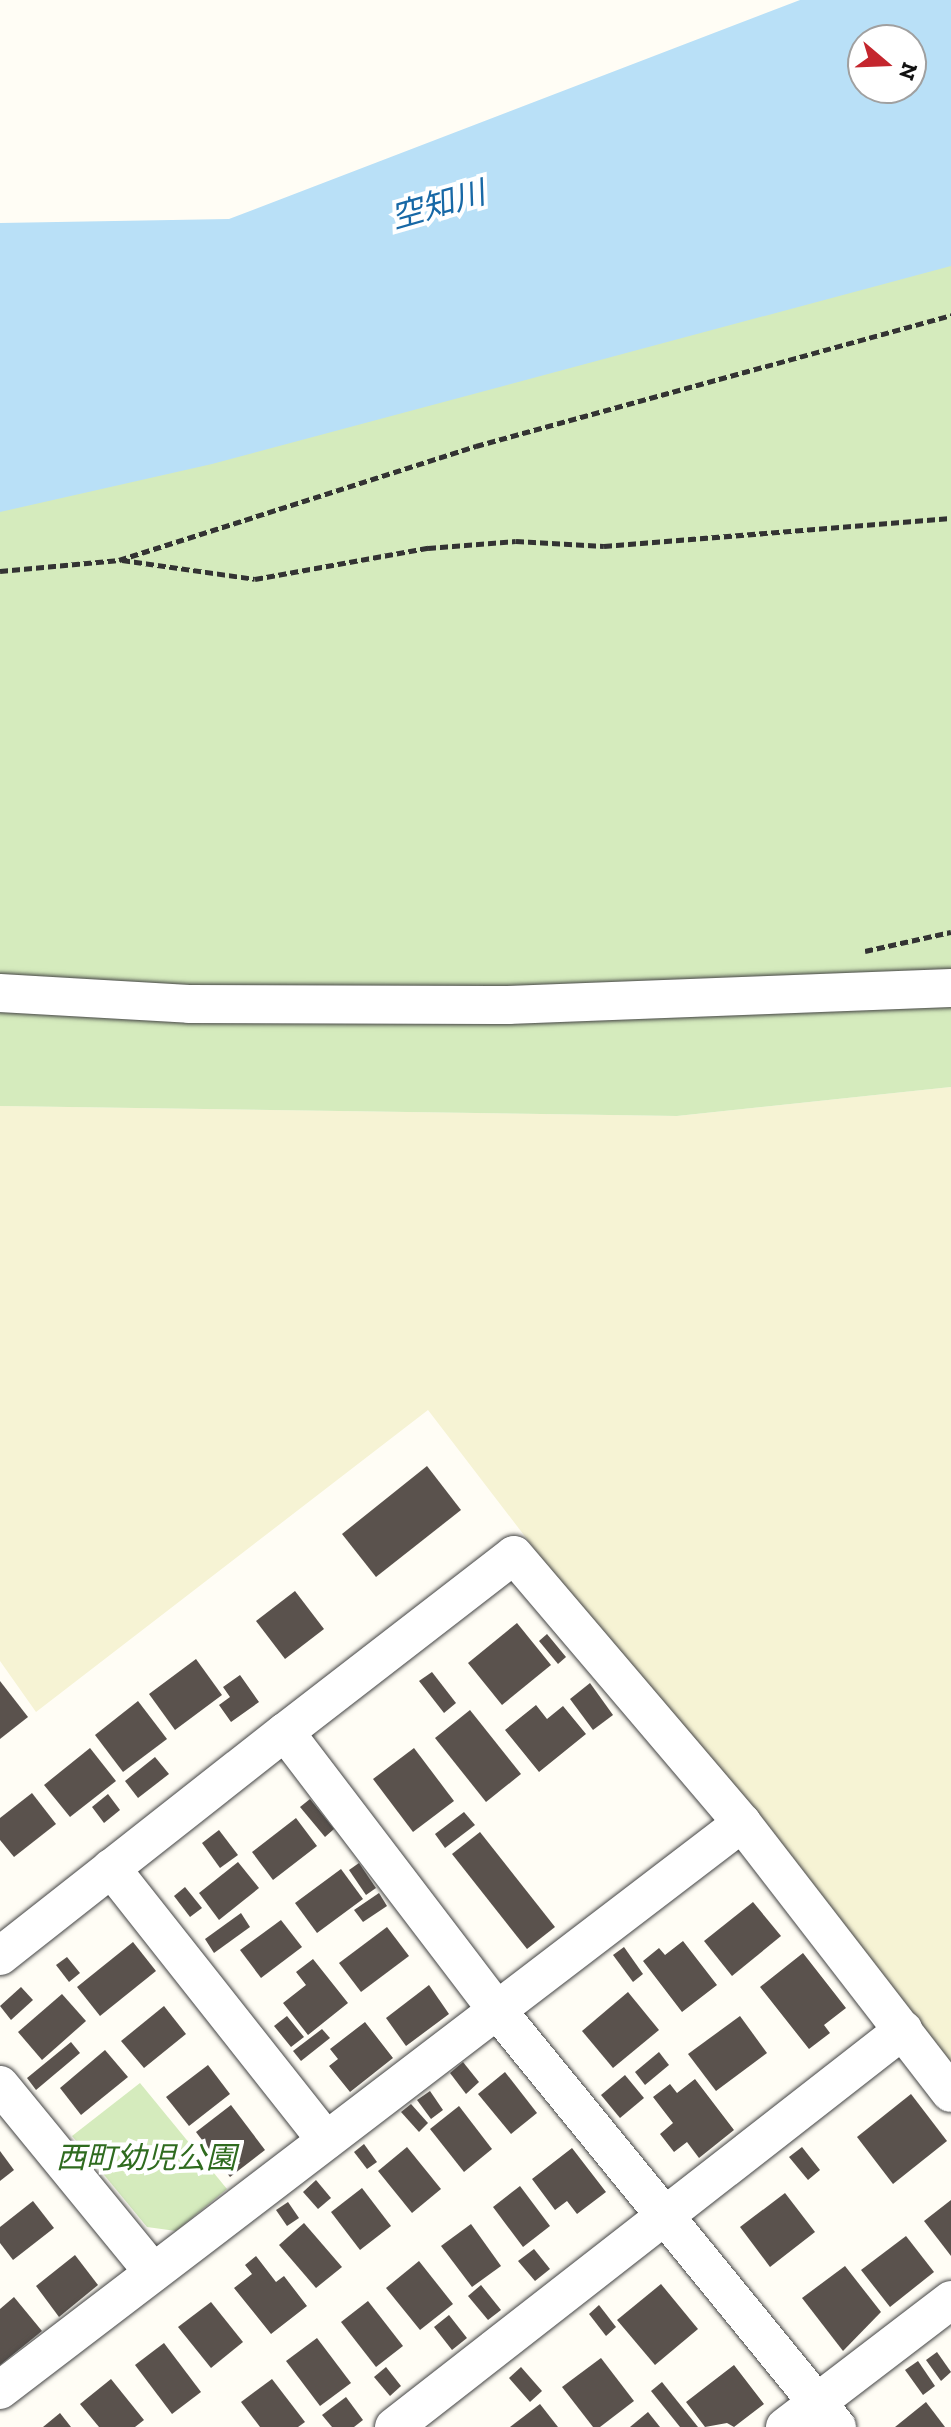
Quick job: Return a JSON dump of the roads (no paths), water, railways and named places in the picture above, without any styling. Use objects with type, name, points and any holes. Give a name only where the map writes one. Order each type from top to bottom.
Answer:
[{"type":"street","points":[[0,993],[189,1004],[508,1005],[951,988]]},
{"type":"street","points":[[0,1956],[514,1555],[742,1823],[951,2093]]},
{"type":"street","points":[[285,1732],[497,2010],[827,2414]]},
{"type":"street","points":[[0,2390],[742,1823]]},
{"type":"street","points":[[111,1868],[326,2140]]},
{"type":"street","points":[[394,2427],[903,2030]]},
{"type":"street","points":[[0,2085],[153,2272]]},
{"type":"street","points":[[785,2427],[827,2414],[951,2300]]},
{"type":"water","name":"空知川","points":[[800,0],[951,0],[951,266],[212,464],[0,512],[0,223],[229,219]]},
{"type":"park label","name":"西町幼児公園","points":[[146,2158]]}]
